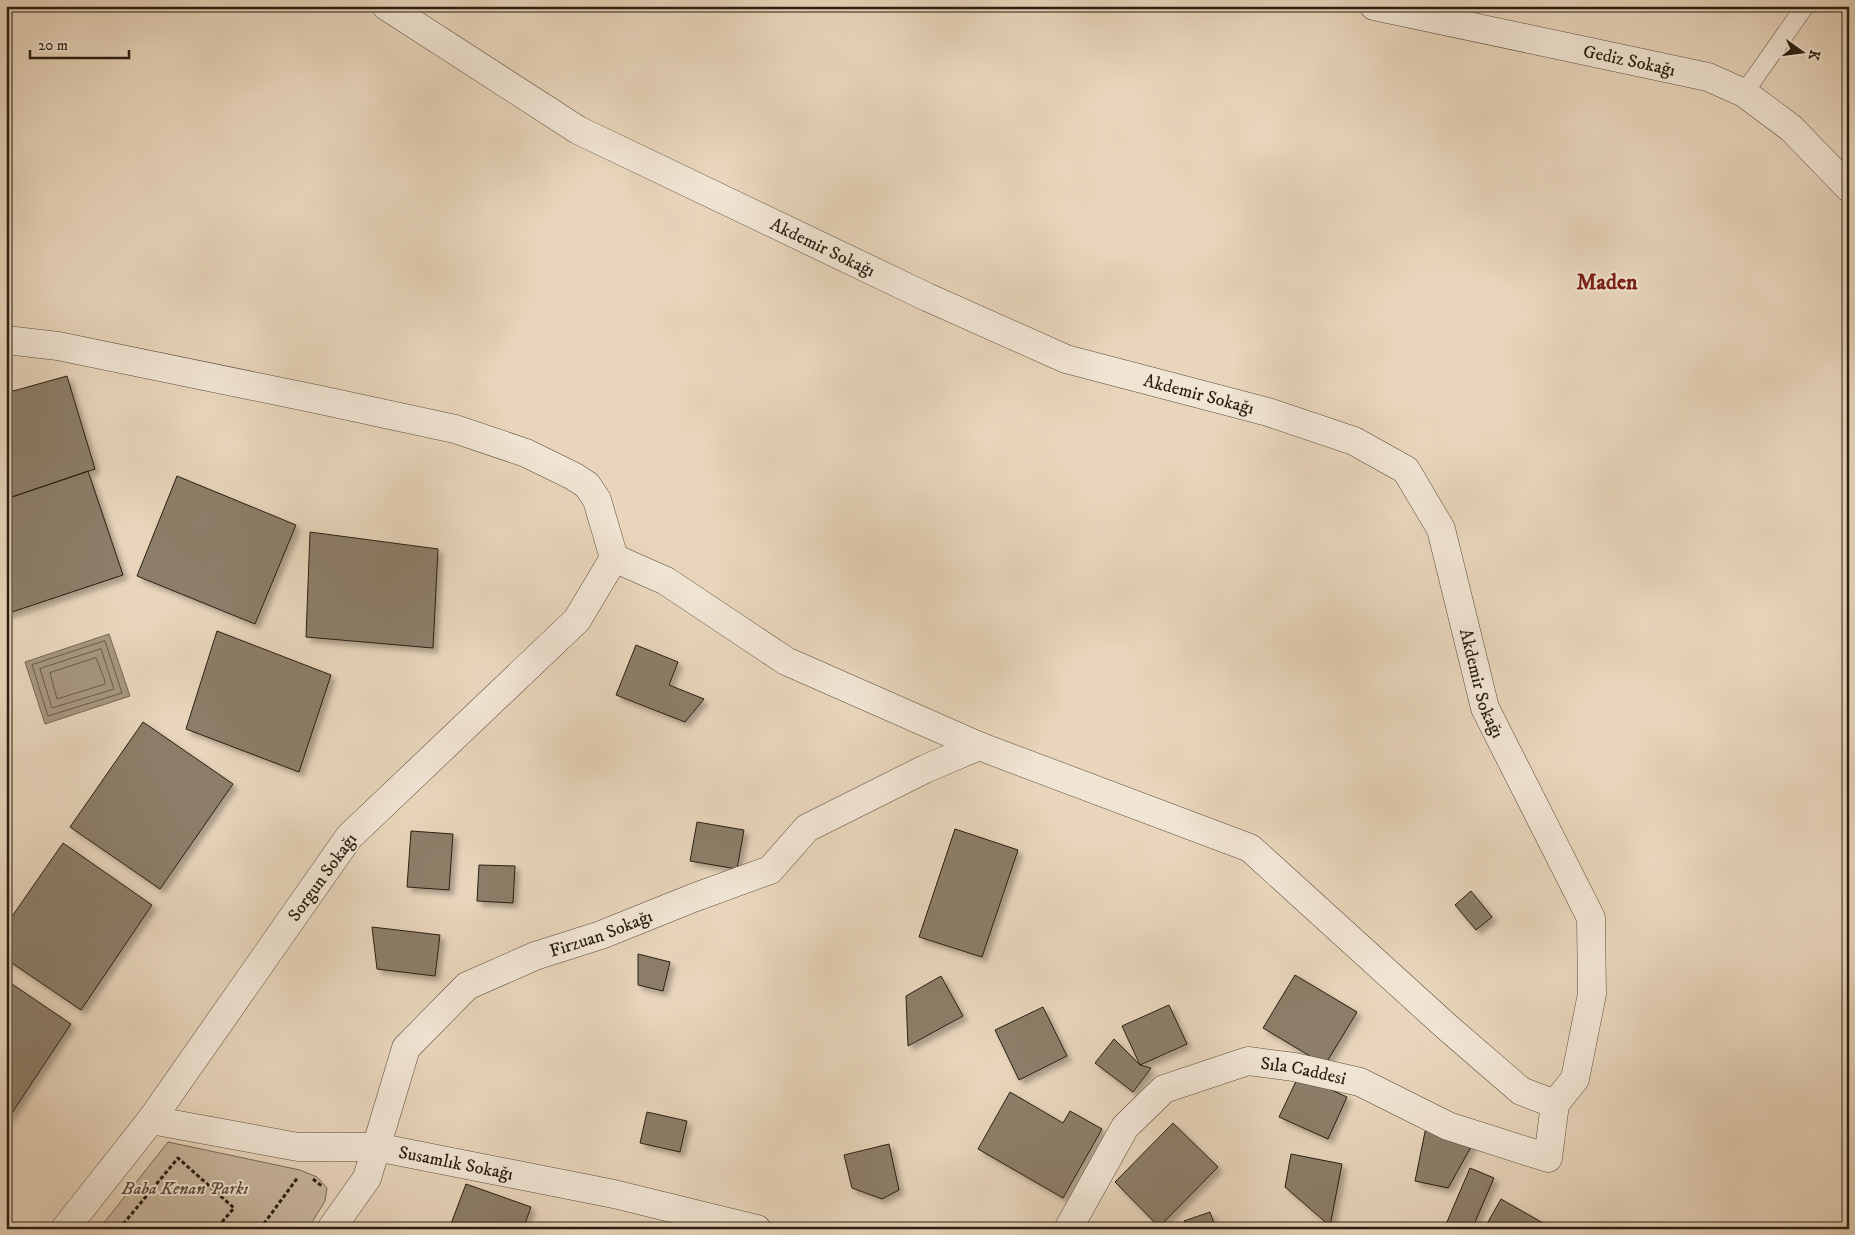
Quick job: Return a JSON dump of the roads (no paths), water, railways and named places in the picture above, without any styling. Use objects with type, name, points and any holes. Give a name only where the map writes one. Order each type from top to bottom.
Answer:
[{"type":"street","name":"Akdemir Sokağı","points":[[386,6],[578,130],[927,297],[1066,360],[1268,412],[1354,441],[1406,470],[1441,529],[1485,708],[1591,918],[1592,994],[1575,1079],[1555,1104]]},
{"type":"street","name":"Gediz Sokağı","points":[[1374,6],[1708,77],[1744,93],[1791,128],[1849,188]]},
{"type":"street","points":[[6,340],[58,346],[455,429],[526,453],[573,476],[587,485],[597,500],[614,558],[666,581],[786,661],[979,746],[1250,848],[1520,1091],[1555,1104]]},
{"type":"street","name":"Sorgun Sokağı","points":[[66,1229],[151,1120],[349,837],[577,620],[614,558]]},
{"type":"street","name":"Firzuan Sokağı","points":[[332,1229],[367,1178],[406,1048],[467,986],[535,956],[601,935],[770,870],[807,828],[925,769],[979,746]]},
{"type":"street","name":"Sıla Caddesi","points":[[1068,1229],[1126,1127],[1164,1089],[1248,1061],[1294,1067],[1360,1082],[1448,1126],[1548,1158],[1555,1104]]},
{"type":"street","name":"Susamlık Sokağı","points":[[151,1120],[298,1147],[376,1147],[614,1194],[757,1229]]},
{"type":"lane","points":[[1744,93],[1805,6]]},
{"type":"water","points":[[109,634],[130,696],[45,724],[25,662]]},
{"type":"district","name":"Maden","points":[[1607,281]]},
{"type":"park label","name":"Baba Kenan Parkı","points":[[185,1188]]}]
